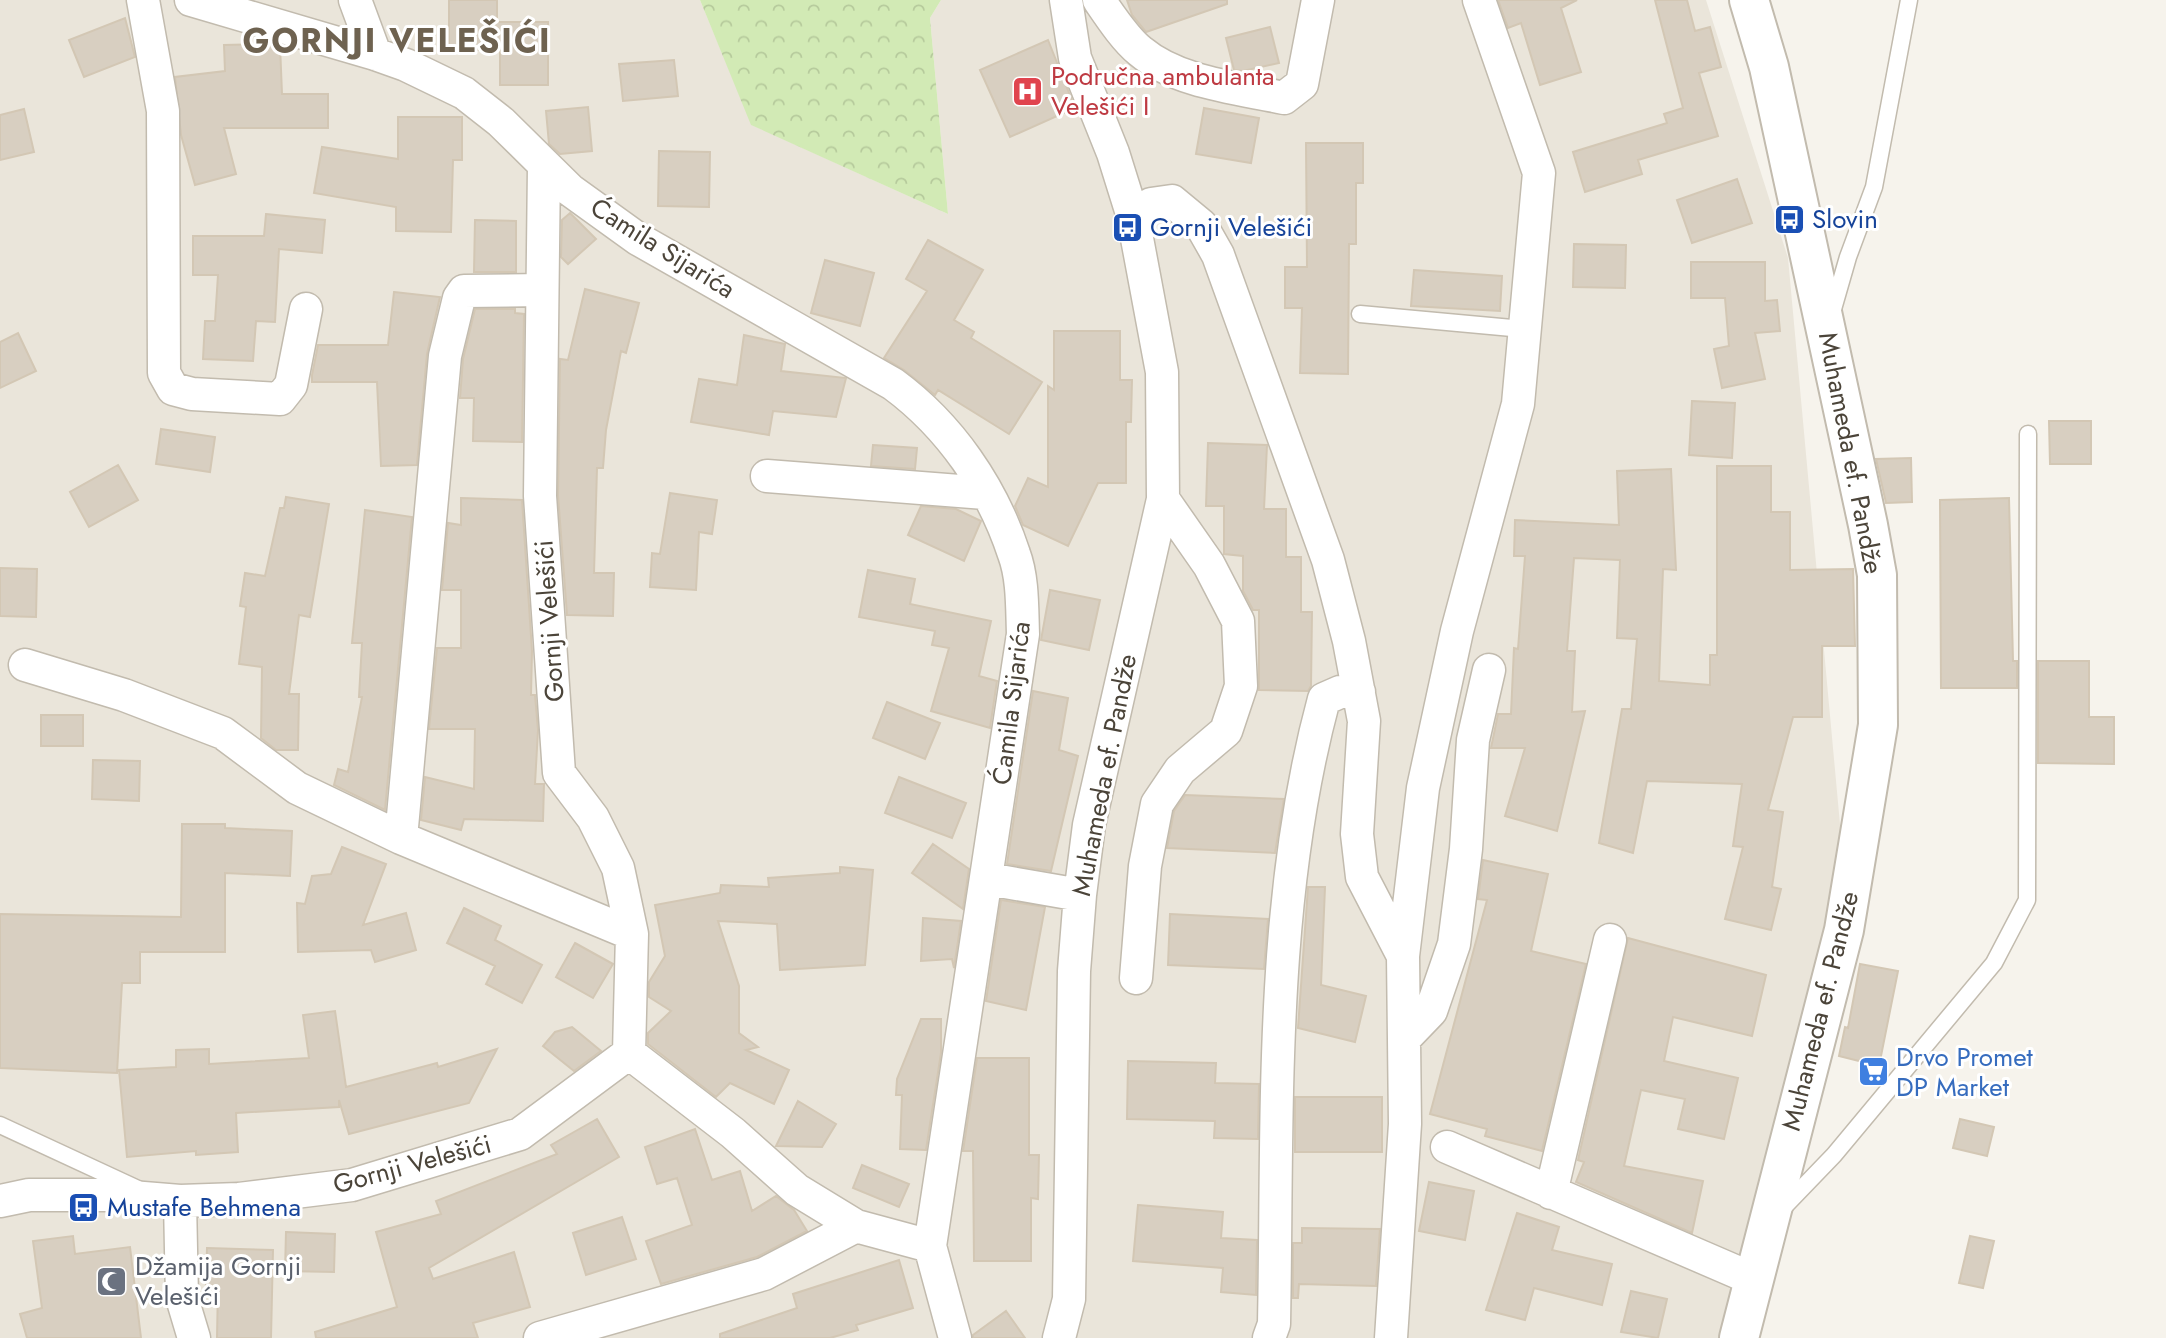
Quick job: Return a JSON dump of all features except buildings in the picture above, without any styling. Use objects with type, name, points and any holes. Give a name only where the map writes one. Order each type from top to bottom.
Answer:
[{"type":"street","points":[[143,0],[163,111],[164,373],[173,389],[192,394],[280,399],[291,386],[306,309]]},
{"type":"street","name":"Ćamila Sijarića","points":[[191,0],[375,54],[406,65],[464,93],[501,122],[544,166],[638,239],[787,322],[913,399],[947,432],[985,493],[1015,555],[1023,634],[988,879],[930,1246],[955,1338]]},
{"type":"street","points":[[355,0],[375,54]]},
{"type":"street","name":"Muhameda ef. Pandže","points":[[1059,1338],[1069,1299],[1074,971],[1080,895],[1089,825],[1163,499],[1162,372],[1133,217],[1113,153],[1075,58],[1066,0]]},
{"type":"street","points":[[1099,0],[1140,51],[1174,70],[1211,83],[1284,98],[1302,84],[1318,0]]},
{"type":"street","points":[[1391,1338],[1405,1124],[1403,956],[1423,788],[1457,631],[1518,404],[1539,173],[1479,0]]},
{"type":"street","name":"Muhameda ef. Pandže","points":[[1739,1338],[1843,930],[1878,724],[1877,575],[1827,328],[1769,68],[1749,0]]},
{"type":"street","name":"Gornji Velešići","points":[[0,1201],[29,1195],[171,1200],[239,1199],[352,1185],[520,1134],[629,1053],[632,934],[618,868],[593,818],[559,773],[540,496],[544,166]]},
{"type":"street","points":[[1133,217],[1150,204],[1172,201],[1201,226],[1218,255],[1328,560],[1364,721],[1357,834],[1363,877],[1403,956]]},
{"type":"street","points":[[401,838],[445,356],[459,298],[464,291],[477,289],[542,290]]},
{"type":"street","points":[[767,476],[985,493]]},
{"type":"street","points":[[1136,978],[1145,866],[1157,804],[1180,770],[1226,732],[1241,686],[1238,621],[1209,565],[1163,499]]},
{"type":"street","points":[[25,665],[124,695],[223,733],[297,788],[401,838],[632,934]]},
{"type":"street","points":[[1405,1038],[1431,1011],[1454,944],[1466,849],[1473,740],[1489,670]]},
{"type":"street","points":[[1269,1338],[1274,1311],[1275,1092],[1294,852],[1310,753],[1324,699],[1340,692],[1359,692]]},
{"type":"street","points":[[988,879],[1080,895]]},
{"type":"street","points":[[1551,1193],[1610,940]]},
{"type":"street","points":[[629,1053],[733,1133],[797,1190],[856,1226],[930,1246]]},
{"type":"street","points":[[1447,1147],[1753,1279]]},
{"type":"street","points":[[171,1200],[182,1298],[194,1338]]},
{"type":"street","points":[[540,1338],[764,1274],[856,1226]]},
{"type":"lane","points":[[1827,328],[1848,257],[1874,187],[1909,0]]},
{"type":"lane","points":[[1360,314],[1523,329]]},
{"type":"lane","points":[[1767,1225],[1834,1155],[1994,962],[2027,900],[2028,434]]},
{"type":"lane","points":[[0,1125],[171,1200]]},
{"type":"shaded area","points":[[0,0],[700,0],[752,125],[948,214],[930,18],[941,0],[1706,0],[1788,258],[1842,846],[1746,1338],[0,1338]]},
{"type":"green space","points":[[700,0],[941,0],[930,18],[948,214],[751,125]]},
{"type":"place","name":"Područna ambulanta Velešići I","points":[[1028,91]]},
{"type":"place","name":"Slovin","points":[[1789,219]]},
{"type":"place","name":"Gornji Velešići","points":[[1127,227]]},
{"type":"place","name":"Drvo Promet DP Market","points":[[1873,1072]]},
{"type":"place","name":"Mustafe Behmena","points":[[84,1207]]},
{"type":"place","name":"Džamija Gornji Velešići","points":[[112,1281]]},
{"type":"district","name":"GORNJI VELEŠIĆI","points":[[397,40]]}]
